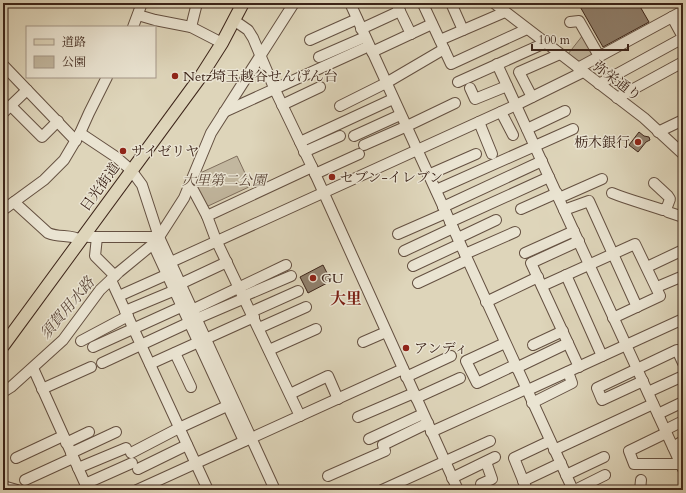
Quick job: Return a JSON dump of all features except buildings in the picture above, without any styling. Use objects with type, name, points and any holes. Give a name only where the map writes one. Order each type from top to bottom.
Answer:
[{"type":"main road","name":"日光街道","points":[[3,346],[201,76],[235,21],[243,3]]},
{"type":"street","points":[[133,26],[142,3]]},
{"type":"street","points":[[191,27],[197,3]]},
{"type":"street","points":[[3,392],[11,387],[63,340],[100,290],[156,240],[184,198],[210,133],[294,3]]},
{"type":"street","points":[[424,3],[423,4],[451,64],[527,29]]},
{"type":"street","points":[[451,3],[463,30]]},
{"type":"street","name":"弥栄通り","points":[[494,3],[505,12],[520,17],[527,29],[543,38],[580,70],[644,118],[683,154]]},
{"type":"street","points":[[353,4],[357,19],[416,151],[436,190],[532,403],[573,489]]},
{"type":"street","points":[[224,112],[275,90],[367,41],[398,7],[411,34]]},
{"type":"street","points":[[171,262],[216,240],[516,105],[580,70],[599,56],[683,11]]},
{"type":"street","points":[[340,106],[386,83],[463,30],[505,12]]},
{"type":"street","points":[[138,15],[191,27],[222,43]]},
{"type":"street","points":[[599,84],[683,38],[672,17]]},
{"type":"street","points":[[310,40],[357,19]]},
{"type":"street","points":[[235,21],[248,30],[253,38],[275,90],[323,192],[458,490]]},
{"type":"street","points":[[574,25],[579,21],[599,56]]},
{"type":"street","points":[[319,58],[367,41],[411,34],[432,24]]},
{"type":"street","points":[[458,82],[497,64],[543,38]]},
{"type":"street","points":[[532,97],[519,72],[560,54]]},
{"type":"street","points":[[617,98],[683,62]]},
{"type":"street","points":[[497,64],[666,431],[682,468],[634,464],[629,451],[666,431],[683,421]]},
{"type":"street","points":[[4,68],[58,122],[78,137],[107,150],[131,170],[142,185],[166,275],[192,310],[192,321]]},
{"type":"street","points":[[3,210],[44,180],[64,160],[78,137],[106,78]]},
{"type":"street","points":[[470,88],[475,98],[507,86]]},
{"type":"street","points":[[282,104],[320,88]]},
{"type":"street","points":[[3,113],[27,90]]},
{"type":"street","points":[[300,142],[393,99]]},
{"type":"street","points":[[364,145],[406,127],[455,103]]},
{"type":"street","points":[[11,106],[42,137],[58,122]]},
{"type":"street","points":[[527,129],[565,111]]},
{"type":"street","points":[[501,112],[513,135]]},
{"type":"street","points":[[354,136],[400,115]]},
{"type":"street","points":[[658,132],[683,120]]},
{"type":"street","points":[[479,122],[492,154]]},
{"type":"street","points":[[436,190],[573,129]]},
{"type":"street","points":[[304,152],[340,136]]},
{"type":"street","points":[[207,216],[313,171],[359,154]]},
{"type":"street","points":[[428,175],[476,154]]},
{"type":"street","points":[[404,251],[448,217],[542,161]]},
{"type":"street","points":[[398,234],[448,217],[549,177]]},
{"type":"street","points":[[521,209],[602,179]]},
{"type":"street","points":[[190,184],[207,216],[216,240],[300,416]]},
{"type":"street","points":[[654,184],[670,199],[667,207],[664,209]]},
{"type":"street","points":[[612,193],[662,210],[664,209],[668,212],[683,217]]},
{"type":"street","points":[[564,210],[588,201],[614,254],[637,307]]},
{"type":"street","points":[[14,202],[48,234],[77,237],[89,236],[156,240]]},
{"type":"street","points":[[413,266],[496,220]]},
{"type":"street","points":[[525,253],[574,231]]},
{"type":"street","points":[[418,283],[515,232]]},
{"type":"street","points":[[97,237],[95,256],[113,278],[126,313],[208,490]]},
{"type":"street","points":[[156,240],[171,262],[181,307],[192,321],[247,440]]},
{"type":"street","points":[[579,242],[531,263],[579,367]]},
{"type":"street","points":[[486,302],[540,282],[566,275],[635,244],[660,296],[613,318]]},
{"type":"street","points":[[647,267],[683,250]]},
{"type":"street","points":[[81,341],[126,313],[227,262]]},
{"type":"street","points":[[102,363],[192,321],[242,294],[286,265]]},
{"type":"street","points":[[119,296],[166,275]]},
{"type":"street","points":[[566,275],[602,356]]},
{"type":"street","points":[[192,310],[291,276]]},
{"type":"street","points":[[657,287],[683,276]]},
{"type":"street","points":[[150,364],[298,291]]},
{"type":"street","points":[[93,347],[181,307]]},
{"type":"street","points":[[259,328],[306,307]]},
{"type":"street","points":[[328,476],[385,451],[383,445],[430,428],[526,389],[530,390],[683,319]]},
{"type":"street","points":[[269,350],[316,329]]},
{"type":"street","points":[[363,342],[386,332]]},
{"type":"street","points":[[533,345],[562,332]]},
{"type":"street","points":[[201,340],[228,406],[275,490]]},
{"type":"street","points":[[505,343],[466,361],[477,383],[568,344]]},
{"type":"street","points":[[643,381],[602,400],[597,388],[678,350],[683,363]]},
{"type":"street","points":[[175,353],[191,388]]},
{"type":"street","points":[[137,490],[338,399],[451,356]]},
{"type":"street","points":[[42,389],[91,367]]},
{"type":"street","points":[[32,368],[86,487],[187,445]]},
{"type":"street","points":[[532,403],[572,383],[568,372]]},
{"type":"street","points":[[290,394],[328,376],[338,399]]},
{"type":"street","points":[[648,392],[683,376]]},
{"type":"street","points":[[358,417],[460,378]]},
{"type":"street","points":[[658,414],[683,402]]},
{"type":"street","points":[[561,464],[525,485],[514,458],[552,445],[653,404]]},
{"type":"street","points":[[78,468],[128,450],[228,406]]},
{"type":"street","points":[[369,439],[423,414]]},
{"type":"street","points":[[16,458],[65,439],[89,432]]},
{"type":"street","points":[[25,480],[116,432]]},
{"type":"street","points":[[373,490],[378,488],[380,490],[490,441]]},
{"type":"street","points":[[673,447],[683,442]]},
{"type":"street","points":[[566,475],[604,457]]},
{"type":"street","points":[[452,478],[490,460],[492,479],[481,484]]},
{"type":"street","points":[[562,490],[573,489],[605,475]]},
{"type":"street","points":[[3,486],[17,490]]},
{"type":"green space","points":[[583,35],[596,55],[578,62],[568,54]]},
{"type":"green space","name":"大里第二公園","points":[[237,156],[251,186],[206,207],[194,182],[198,174]]},
{"type":"place","name":"Netz埼玉越谷せんげん台","points":[[175,76]]},
{"type":"place","name":"栃木銀行","points":[[638,142]]},
{"type":"place","name":"サイゼリヤ","points":[[123,151]]},
{"type":"place","name":"セブン-イレブン","points":[[332,177]]},
{"type":"place","name":"GU","points":[[313,278]]},
{"type":"place","name":"アンディ","points":[[406,348]]},
{"type":"district","name":"大里","points":[[346,299]]},
{"type":"water label","name":"須賀用水路","points":[[67,308]]}]
